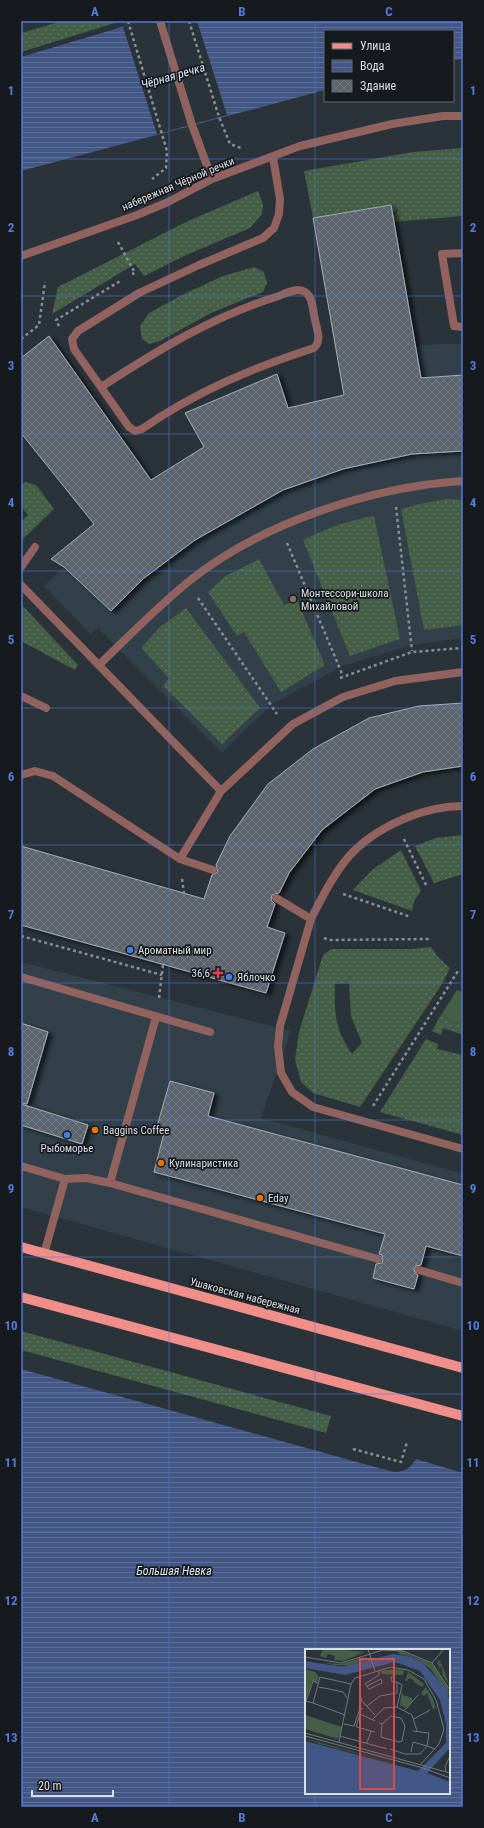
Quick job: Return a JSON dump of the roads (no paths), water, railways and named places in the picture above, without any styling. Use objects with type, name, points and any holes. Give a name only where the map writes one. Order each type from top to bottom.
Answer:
[{"type":"main road","name":"Ушаковская набережная","points":[[21,1247],[463,1368]]},
{"type":"main road","points":[[21,1297],[463,1416]]},
{"type":"street","points":[[160,21],[192,126],[212,179]]},
{"type":"street","name":"набережная Чёрной речки","points":[[21,256],[149,210],[168,202],[212,179],[300,146],[392,124],[443,116],[463,116]]},
{"type":"street","points":[[101,388],[172,341],[216,319],[266,299],[298,290],[305,291],[310,297],[319,337],[317,345],[314,348],[243,373],[212,387],[179,405],[142,430],[135,431],[129,427],[101,388],[74,349],[72,339],[78,332],[139,293],[199,265],[263,238],[274,228],[279,214],[280,199],[273,157]]},
{"type":"street","points":[[463,253],[442,254],[454,326],[463,327]]},
{"type":"street","points":[[99,665],[160,606],[189,581],[229,554],[283,526],[332,506],[388,490],[463,481]]},
{"type":"street","points":[[21,567],[35,547]]},
{"type":"street","points":[[21,585],[221,791]]},
{"type":"street","points":[[180,859],[221,791],[293,724],[343,697],[395,681],[463,672]]},
{"type":"street","points":[[21,696],[46,708]]},
{"type":"street","points":[[21,775],[35,771],[54,776],[180,859],[213,870]]},
{"type":"street","points":[[463,806],[444,806],[395,822],[355,850],[327,888],[311,919],[280,1026],[278,1046],[281,1073],[292,1092],[313,1107],[463,1149]]},
{"type":"street","points":[[276,898],[311,919]]},
{"type":"street","points":[[21,977],[210,1032]]},
{"type":"street","points":[[110,1183],[156,1017]]},
{"type":"street","points":[[21,1166],[65,1179],[86,1178],[110,1183],[378,1259]]},
{"type":"street","points":[[44,1254],[65,1179]]},
{"type":"street","points":[[419,1270],[463,1283]]},
{"type":"water","name":"Чёрная речка","points":[[142,21],[463,21],[463,59],[454,60],[454,30],[324,30],[324,90],[21,171],[21,57]]},
{"type":"water","name":"Большая Невка","points":[[21,1369],[390,1471],[398,1472],[405,1470],[411,1466],[416,1459],[463,1473],[463,1807],[21,1807]]},
{"type":"place","name":"Монтессори-школа Михайловой","points":[[293,599]]},
{"type":"place","name":"Ароматный мир","points":[[130,950]]},
{"type":"place","name":"36,6","points":[[218,973]]},
{"type":"place","name":"Яблочко","points":[[229,977]]},
{"type":"place","name":"Baggins Coffee","points":[[95,1130]]},
{"type":"place","name":"Рыбоморье","points":[[67,1135]]},
{"type":"place","name":"Кулинаристика","points":[[161,1163]]},
{"type":"place","name":"Eday","points":[[260,1198]]}]
